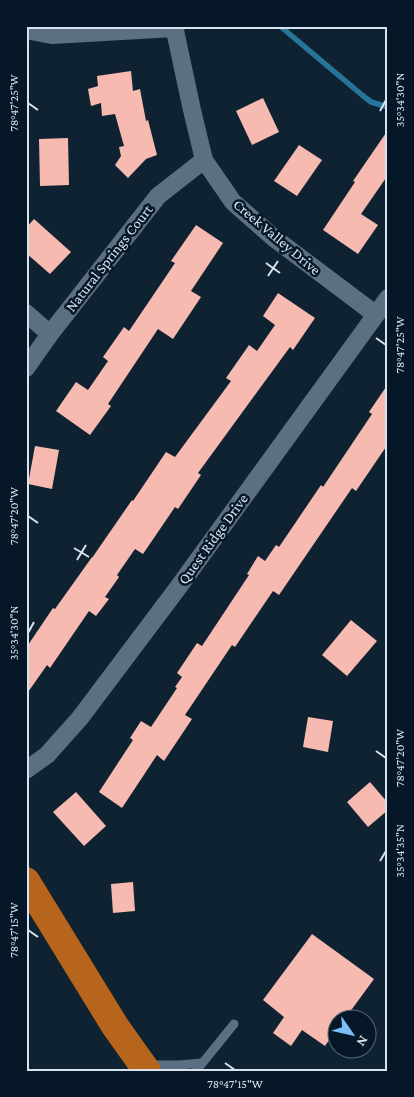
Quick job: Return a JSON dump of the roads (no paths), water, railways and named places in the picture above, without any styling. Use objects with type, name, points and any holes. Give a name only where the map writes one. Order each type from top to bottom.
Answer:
[{"type":"highway","points":[[26,881],[115,1026],[146,1068]]},
{"type":"street","points":[[26,28],[52,33],[174,26]]},
{"type":"street","name":"Creek Valley Drive","points":[[174,26],[204,160],[233,202],[274,238],[375,314]]},
{"type":"street","name":"Natural Springs Court","points":[[26,368],[50,334],[158,196],[204,160]]},
{"type":"street","name":"Quest Ridge Drive","points":[[26,770],[47,755],[80,718],[177,589],[388,298]]},
{"type":"street","points":[[26,313],[50,334]]},
{"type":"lane","points":[[196,1071],[234,1024]]},
{"type":"lane","points":[[146,1068],[202,1063]]},
{"type":"waterway","points":[[280,26],[371,102],[388,107]]}]
